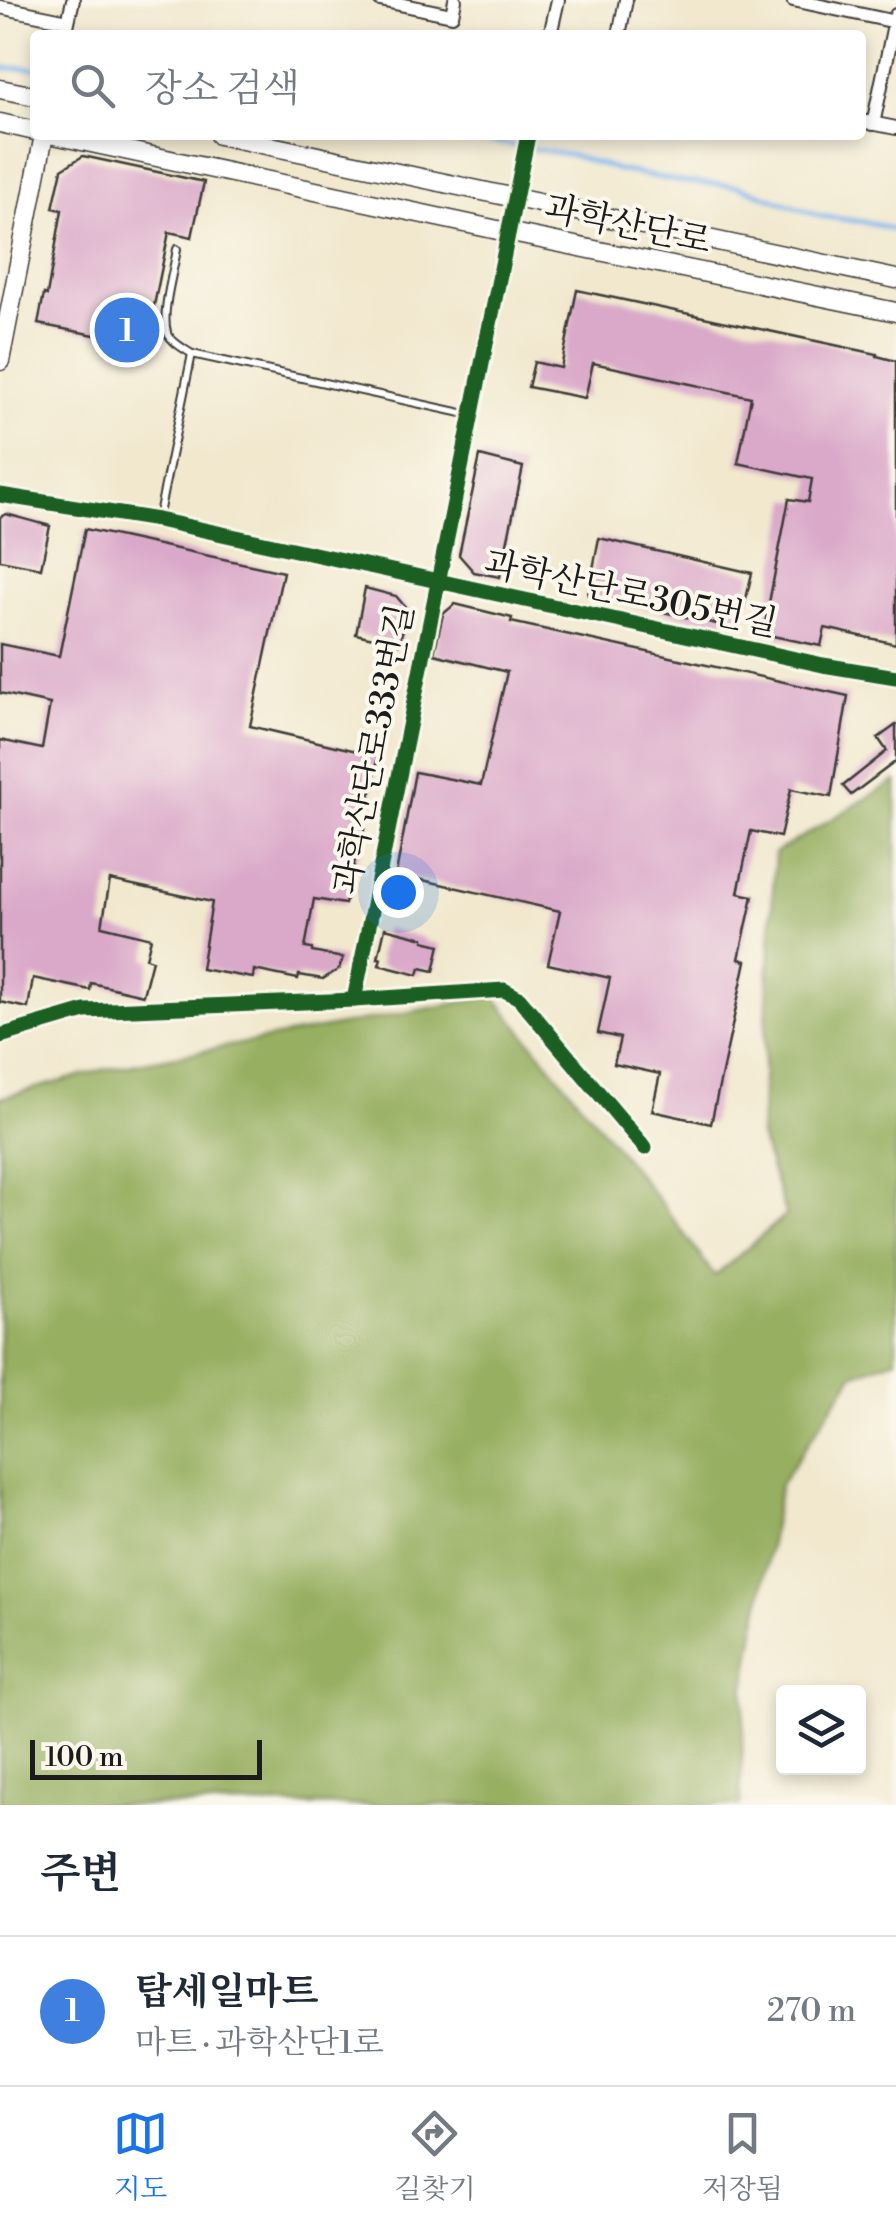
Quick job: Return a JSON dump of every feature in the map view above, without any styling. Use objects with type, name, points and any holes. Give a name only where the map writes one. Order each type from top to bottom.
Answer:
[{"type":"main road","points":[[0,89],[30,95]]},
{"type":"main road","points":[[0,123],[30,130]]},
{"type":"main road","points":[[0,361],[43,140]]},
{"type":"main road","name":"과학산단로","points":[[83,140],[896,279]]},
{"type":"main road","name":"과학산단로","points":[[238,140],[511,215],[896,312]]},
{"type":"street","points":[[0,8],[66,28],[73,0]]},
{"type":"street","points":[[380,0],[452,16],[456,0]]},
{"type":"street","points":[[551,30],[558,0]]},
{"type":"street","points":[[620,30],[626,0]]},
{"type":"street","points":[[793,0],[896,20],[867,122],[896,128]]},
{"type":"street","name":"과학산단로333번길","points":[[354,1000],[527,140]]},
{"type":"street","name":"과학산단로305번길","points":[[0,495],[158,520],[823,665],[896,676]]},
{"type":"street","points":[[0,1036],[85,1011],[504,990],[520,998],[645,1148]]},
{"type":"lane","points":[[177,249],[166,314],[167,332],[192,354],[470,415]]},
{"type":"lane","points":[[158,520],[192,354]]},
{"type":"green space","points":[[896,781],[896,1359],[853,1375],[780,1485],[745,1689],[740,1805],[0,1805],[0,1098],[102,1070],[494,996],[662,1204],[715,1276],[786,1215],[760,1136],[775,853]]},
{"type":"building","points":[[83,156],[204,182],[192,237],[169,232],[146,345],[38,324],[62,210],[53,208],[62,169]]},
{"type":"building","points":[[577,290],[896,361],[896,644],[825,628],[821,646],[763,634],[789,499],[808,502],[812,479],[738,463],[751,397],[593,363],[585,398],[528,387],[534,362],[561,368]]},
{"type":"building","points":[[480,456],[523,467],[500,577],[474,572],[459,555]]},
{"type":"building","points":[[6,514],[50,526],[41,568],[0,560],[0,517]]},
{"type":"building","points":[[85,529],[283,572],[250,726],[378,756],[359,856],[345,904],[314,899],[305,948],[343,958],[339,969],[323,979],[299,975],[298,979],[254,970],[253,978],[201,969],[212,902],[110,880],[102,926],[151,938],[146,958],[152,960],[143,995],[91,983],[90,990],[33,978],[28,1008],[0,1002],[0,740],[42,749],[50,704],[0,693],[0,644],[59,656]]},
{"type":"building","points":[[599,538],[752,573],[739,629],[588,595]]},
{"type":"building","points":[[365,588],[396,596],[408,610],[399,644],[356,634]]},
{"type":"building","points":[[455,604],[512,618],[511,622],[848,696],[831,797],[791,789],[780,837],[751,831],[738,893],[753,896],[739,959],[746,961],[711,1124],[652,1111],[660,1074],[614,1064],[620,1038],[598,1033],[610,978],[548,964],[560,911],[396,874],[415,772],[481,785],[507,672],[434,654],[443,614]]},
{"type":"building","points":[[896,725],[896,764],[851,795],[843,786],[887,751],[878,738]]},
{"type":"building","points":[[385,928],[440,945],[434,971],[420,968],[418,975],[379,965]]},
{"type":"waterway","points":[[0,68],[30,68]]},
{"type":"waterway","points":[[481,140],[571,155],[618,170],[683,182],[738,186],[819,216],[871,223],[896,231]]},
{"type":"cycle path","points":[[354,1000],[527,140]]},
{"type":"cycle path","points":[[0,495],[158,520],[823,665],[896,677]]},
{"type":"cycle path","points":[[0,1036],[85,1011],[504,990],[519,998],[645,1148]]},
{"type":"place","name":"탑세일마트","points":[[127,330]]}]
